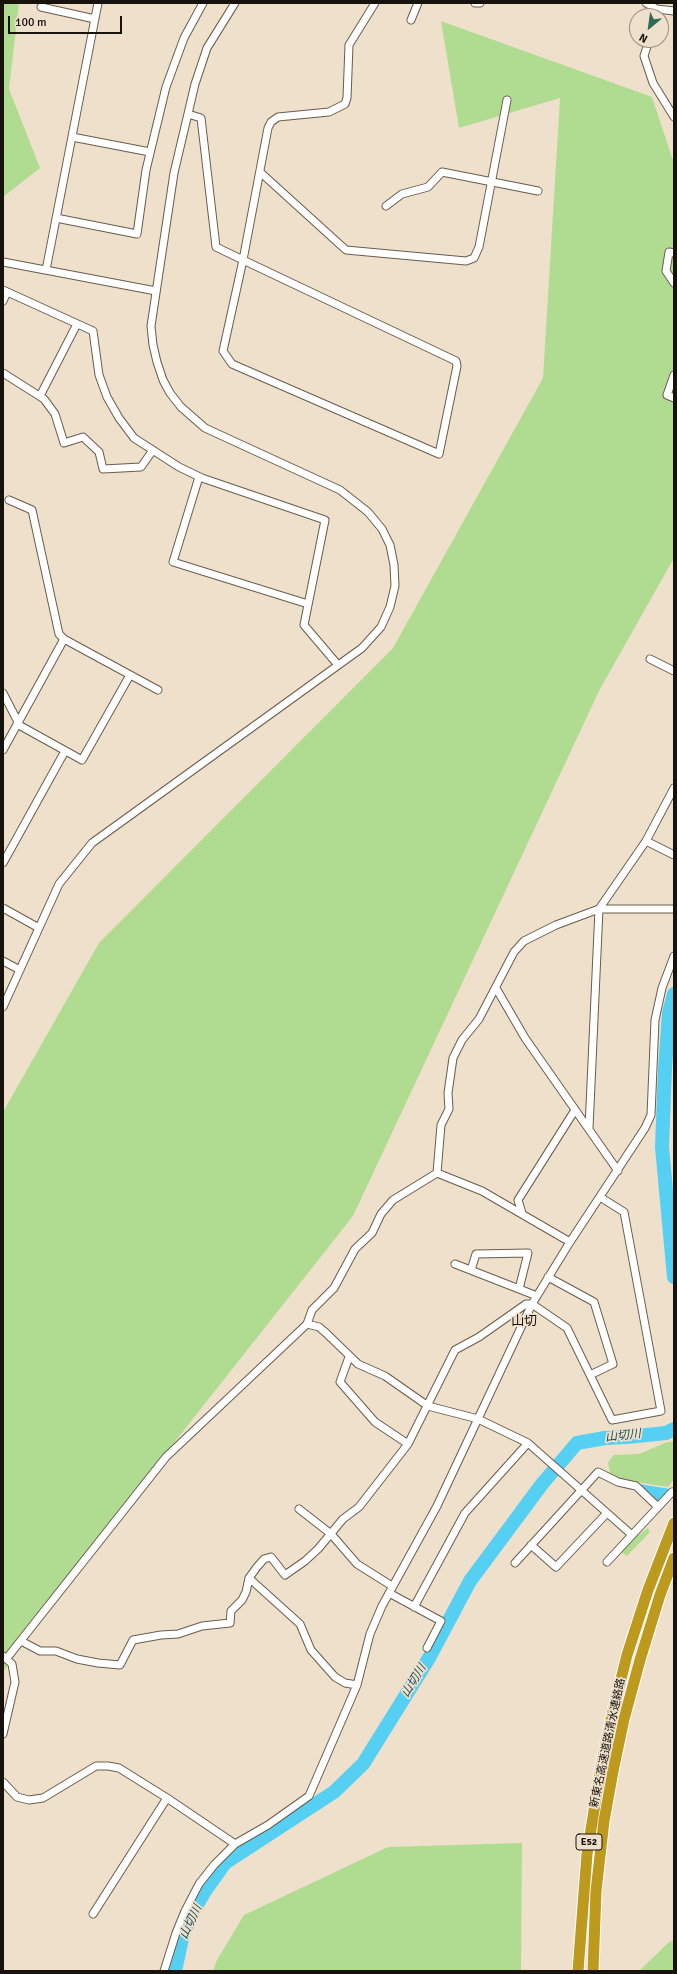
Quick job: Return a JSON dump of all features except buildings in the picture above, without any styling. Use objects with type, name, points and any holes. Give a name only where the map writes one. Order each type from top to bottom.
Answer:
[{"type":"highway","name":"新東名高速道路清水連絡路","points":[[578,1971],[587,1854],[601,1767],[612,1715],[627,1655],[648,1590],[674,1523]]},
{"type":"highway","name":"新東名高速道路清水連絡路","points":[[593,1971],[596,1891],[604,1821],[624,1719],[660,1595],[674,1558]]},
{"type":"street","points":[[46,270],[98,3]]},
{"type":"street","points":[[56,218],[137,234],[150,152],[174,62],[184,38],[203,3]]},
{"type":"street","points":[[3,1007],[59,884],[92,843],[362,648],[381,628],[390,607],[395,586],[394,565],[390,545],[382,528],[368,512],[340,490],[219,436],[205,428],[181,407],[163,380],[153,345],[151,326],[174,173],[195,84],[207,48],[235,3]]},
{"type":"street","points":[[188,114],[201,118],[216,247],[242,260],[456,361],[457,366],[439,454],[232,364],[226,358],[223,351],[242,260],[260,172],[268,128],[271,122],[278,117],[329,112],[345,104],[347,98],[349,45],[375,3]]},
{"type":"street","points":[[411,20],[418,3]]},
{"type":"street","points":[[475,3],[480,3]]},
{"type":"street","points":[[41,7],[95,19]]},
{"type":"street","points":[[646,48],[644,56],[653,83],[674,117]]},
{"type":"street","points":[[260,172],[346,250],[466,261],[474,258],[477,254],[507,100]]},
{"type":"street","points":[[72,137],[150,152]]},
{"type":"street","points":[[386,206],[402,194],[428,188],[442,172],[538,191]]},
{"type":"street","points":[[674,253],[670,252],[666,271],[674,283]]},
{"type":"street","points":[[3,262],[156,291]]},
{"type":"street","points":[[3,301],[5,291],[93,331],[99,376],[107,397],[119,418],[134,438],[179,467],[199,476],[325,520],[304,625],[338,665]]},
{"type":"street","points":[[40,396],[78,324]]},
{"type":"street","points":[[3,373],[40,396],[55,414],[64,443],[83,437],[99,452],[103,469],[141,467],[153,450]]},
{"type":"street","points":[[674,375],[666,394],[674,398]]},
{"type":"street","points":[[199,476],[173,562],[308,604]]},
{"type":"street","points":[[9,500],[32,510],[59,634],[64,639],[158,690]]},
{"type":"street","points":[[3,750],[64,639]]},
{"type":"street","points":[[650,659],[674,671]]},
{"type":"street","points":[[3,693],[18,723],[82,760],[130,675]]},
{"type":"street","points":[[3,863],[65,751]]},
{"type":"street","points":[[589,1128],[599,909],[646,841],[674,788]]},
{"type":"street","points":[[646,841],[674,855]]},
{"type":"street","points":[[3,908],[39,928]]},
{"type":"street","points":[[437,1172],[441,1125],[449,1109],[448,1093],[453,1058],[462,1040],[479,1019],[514,952],[524,941],[556,925],[599,909],[674,908]]},
{"type":"street","points":[[164,1971],[176,1933],[199,1884],[235,1844],[268,1825],[309,1796],[358,1685],[370,1634],[392,1586],[437,1506],[532,1304],[570,1242],[618,1171],[651,1115],[655,1020],[662,988],[674,956]]},
{"type":"street","points":[[3,961],[20,970]]},
{"type":"street","points":[[496,988],[525,1038],[618,1171]]},
{"type":"street","points":[[522,1213],[518,1200],[576,1110]]},
{"type":"street","points":[[437,1172],[482,1191],[570,1242]]},
{"type":"street","points":[[3,1734],[15,1682],[14,1670],[5,1657],[21,1640],[166,1457],[307,1324],[312,1310],[334,1288],[355,1250],[372,1233],[381,1214],[393,1200],[437,1172]]},
{"type":"street","points":[[21,1640],[40,1651],[56,1651],[77,1659],[120,1665],[133,1640],[161,1635],[178,1634],[202,1626],[230,1623],[231,1611],[242,1600],[246,1592],[249,1578],[256,1567],[264,1559],[271,1557],[285,1575],[305,1561],[343,1519],[359,1507],[408,1444],[455,1350],[479,1337],[526,1304],[532,1304],[567,1328],[612,1420],[661,1411],[624,1212],[600,1197]]},
{"type":"street","points":[[471,1270],[476,1254],[528,1253],[519,1289]]},
{"type":"street","points":[[455,1264],[537,1296]]},
{"type":"street","points":[[548,1277],[594,1302],[613,1364],[590,1375]]},
{"type":"street","points":[[307,1324],[318,1327],[326,1332],[349,1357],[358,1364],[385,1376],[428,1406],[478,1419],[528,1443],[632,1535]]},
{"type":"street","points":[[349,1357],[340,1382],[374,1422],[408,1444]]},
{"type":"street","points":[[414,1607],[465,1513],[528,1443]]},
{"type":"street","points":[[515,1563],[598,1472],[618,1482],[636,1486],[658,1507]]},
{"type":"street","points":[[607,1562],[672,1492]]},
{"type":"street","points":[[299,1509],[331,1534],[357,1564],[392,1586]]},
{"type":"street","points":[[531,1545],[556,1567],[607,1513]]},
{"type":"street","points":[[249,1578],[300,1624],[311,1650],[335,1677],[345,1683],[358,1685]]},
{"type":"street","points":[[389,1593],[441,1621],[427,1648]]},
{"type":"street","points":[[3,1782],[17,1797],[29,1800],[43,1798],[96,1766],[118,1768],[167,1798],[235,1844]]},
{"type":"street","points":[[93,1914],[167,1798]]},
{"type":"green space","points":[[3,3],[19,3],[9,89],[40,168],[3,197]]},
{"type":"green space","points":[[441,21],[652,97],[674,163],[674,558],[600,689],[353,1216],[106,1529],[3,1672],[3,1112],[99,943],[393,648],[543,378],[560,98],[459,128]]},
{"type":"green space","points":[[667,1442],[674,1442],[674,1479],[668,1487],[623,1480],[610,1474],[608,1462],[614,1455],[639,1454]]},
{"type":"green space","points":[[648,1528],[650,1532],[627,1556],[620,1551],[630,1541]]},
{"type":"green space","points":[[522,1843],[521,1971],[213,1971],[217,1960],[244,1915],[388,1847]]},
{"type":"green space","points":[[674,1940],[674,1971],[639,1971],[669,1942]]},
{"type":"water","points":[[639,1484],[670,1489],[660,1500],[655,1500]]},
{"type":"waterway","name":"山切川","points":[[674,994],[669,1013],[662,1147],[674,1277]]},
{"type":"waterway","name":"山切川","points":[[175,1971],[183,1934],[191,1915],[205,1891],[225,1863],[334,1792],[363,1764],[429,1658],[470,1581],[542,1484],[577,1443],[605,1438],[666,1433],[674,1429]]},
{"type":"district","name":"山切","points":[[524,1322]]}]
